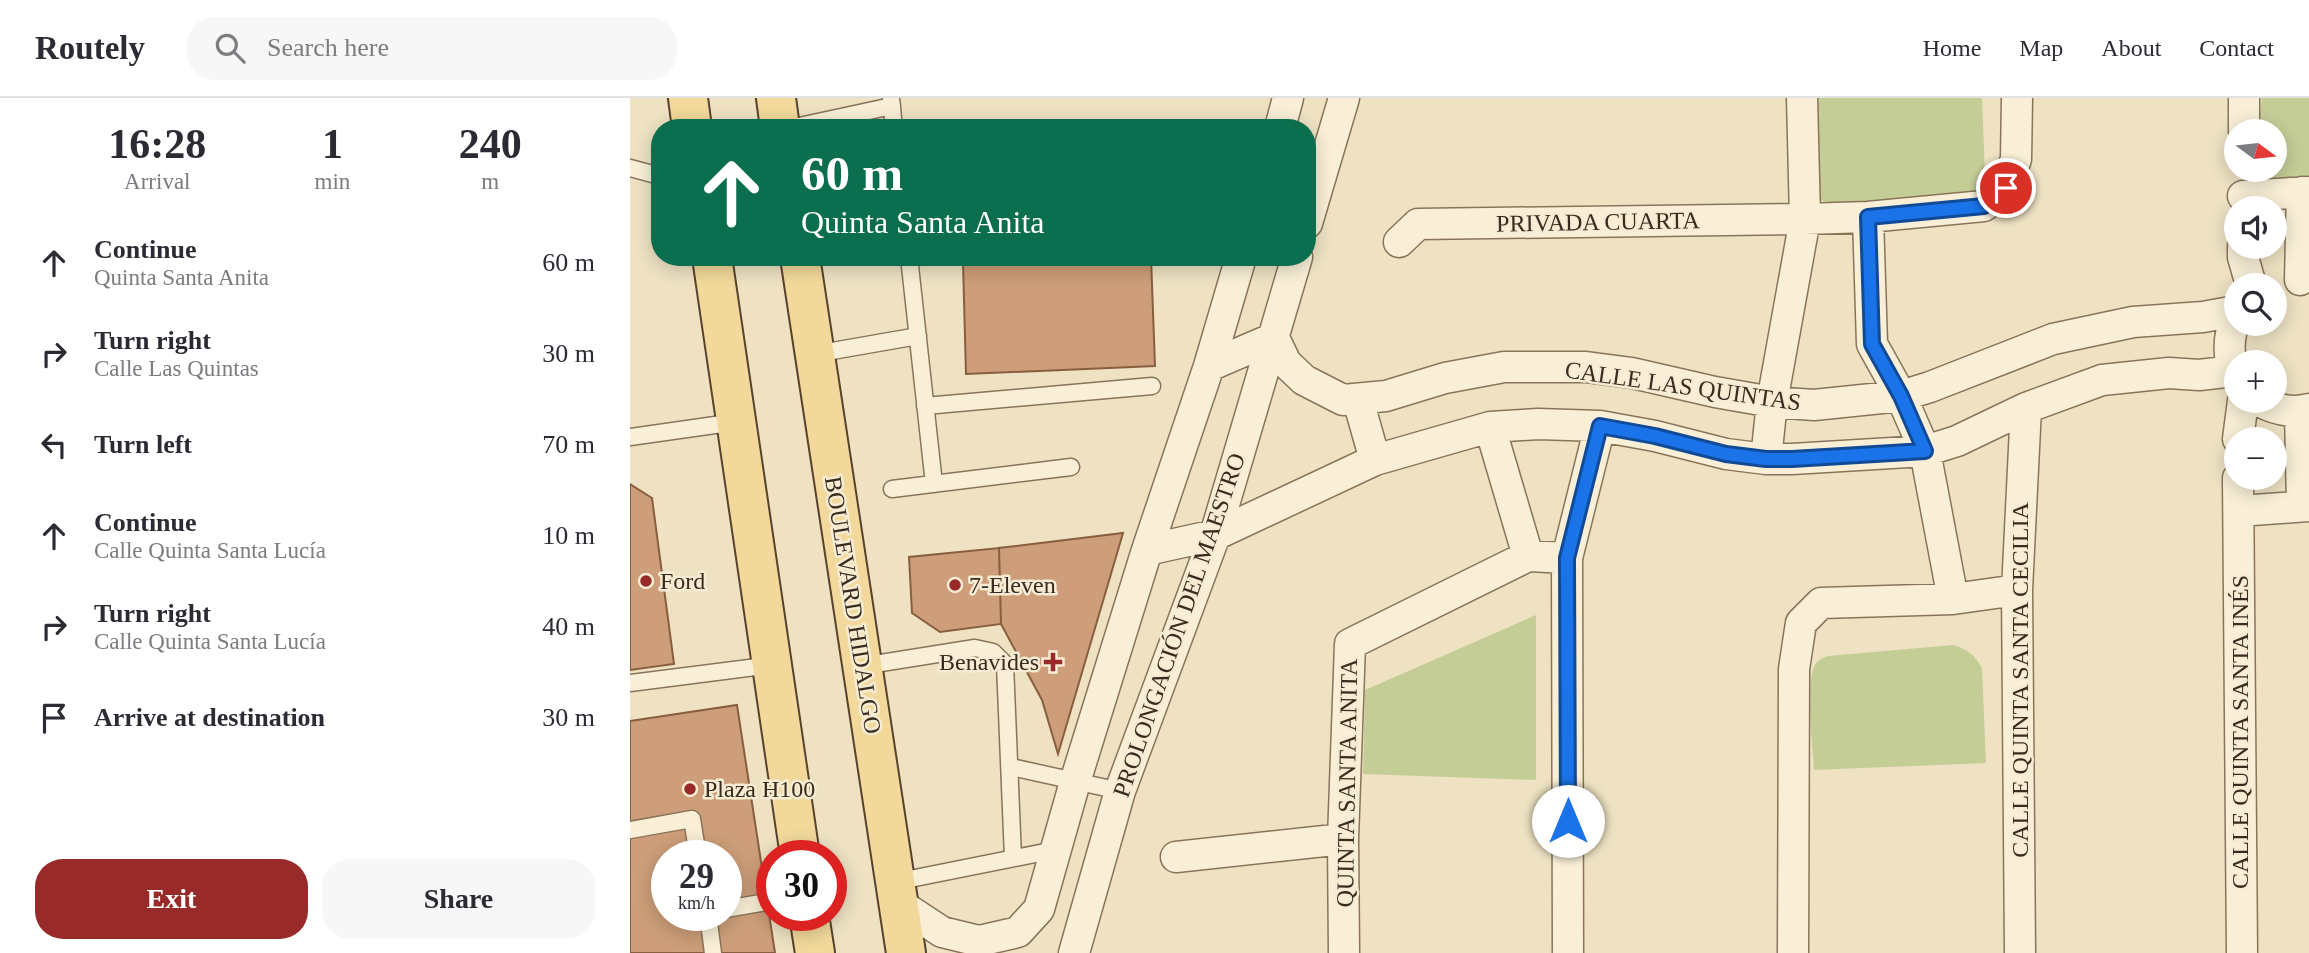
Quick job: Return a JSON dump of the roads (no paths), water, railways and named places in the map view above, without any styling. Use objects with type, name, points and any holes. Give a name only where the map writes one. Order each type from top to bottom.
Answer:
[{"type":"main road","points":[[688,98],[691,119]]},
{"type":"main road","points":[[776,98],[779,119]]},
{"type":"main road","points":[[713,266],[798,840]]},
{"type":"main road","name":"BOULEVARD HIDALGO","points":[[801,266],[906,953]]},
{"type":"main road","points":[[812,931],[815,953]]},
{"type":"street","points":[[1283,119],[1289,98]]},
{"type":"street","points":[[1316,193],[1344,98]]},
{"type":"street","points":[[1766,459],[1772,402],[1805,219],[1802,98]]},
{"type":"street","name":"PRIVADA CUARTA","points":[[1399,242],[1418,224],[1868,217],[1984,206],[2006,188],[2016,159],[2017,98]]},
{"type":"street","points":[[2244,98],[2244,119]]},
{"type":"street","points":[[2243,191],[2305,192],[2304,281]]},
{"type":"street","points":[[1868,217],[1872,344],[1901,396],[1925,451],[1954,598]]},
{"type":"street","name":"PROLONGACIÓN DEL MAESTRO","points":[[897,892],[943,932],[979,941],[1018,932],[1039,909],[1075,782],[1147,551],[1209,366],[1238,266]]},
{"type":"street","name":"PROLONGACIÓN DEL MAESTRO","points":[[1074,953],[1119,791],[1215,535],[1294,266]]},
{"type":"street","name":"CALLE LAS QUINTAS","points":[[1274,338],[1286,363],[1304,380],[1343,400],[1387,396],[1472,371],[1504,367],[1572,367],[1632,373],[1715,393],[1772,402],[1814,405],[1901,396],[2053,339],[2133,322],[2224,313]]},
{"type":"street","points":[[1209,366],[1274,338]]},
{"type":"street","name":"CALLE LAS QUINTAS","points":[[1147,551],[1215,535],[1375,460],[1490,427],[1538,424],[1600,426],[1655,436],[1726,454],[1766,459],[1925,451],[1957,441],[2026,408],[2102,380],[2169,373],[2224,374]]},
{"type":"street","points":[[1358,400],[1375,460]]},
{"type":"street","name":"CALLE QUINTA SANTA CECILIA","points":[[2020,953],[2017,590],[2026,408]]},
{"type":"street","points":[[2239,511],[2306,506],[2305,410],[2287,410]]},
{"type":"street","points":[[1568,953],[1567,558],[1600,426]]},
{"type":"street","points":[[1490,427],[1528,556],[1567,558]]},
{"type":"street","name":"CALLE QUINTA SANTA INÉS","points":[[2238,490],[2242,953]]},
{"type":"street","name":"QUINTA SANTA ANITA","points":[[1344,953],[1343,839],[1350,644],[1528,556]]},
{"type":"street","points":[[1793,953],[1794,669],[1801,623],[1821,603],[1954,598],[2017,590]]},
{"type":"street","points":[[1176,857],[1343,839]]},
{"type":"lane","points":[[825,119],[892,102]]},
{"type":"lane","points":[[630,168],[651,174]]},
{"type":"lane","points":[[910,266],[934,484]]},
{"type":"lane","points":[[815,354],[918,336]]},
{"type":"lane","points":[[925,406],[1152,386]]},
{"type":"lane","points":[[630,437],[736,422]]},
{"type":"lane","points":[[892,489],[1071,467]]},
{"type":"lane","points":[[862,666],[975,648],[993,652],[1005,664],[1013,858]]},
{"type":"lane","points":[[630,683],[772,665]]},
{"type":"lane","points":[[1011,767],[1119,791]]},
{"type":"lane","points":[[630,830],[692,819],[695,840]]},
{"type":"lane","points":[[897,892],[1013,858],[1055,850]]},
{"type":"lane","points":[[710,931],[713,953]]},
{"type":"place","name":"Ford","points":[[646,581]]},
{"type":"place","name":"7-Eleven","points":[[955,585]]},
{"type":"place","name":"Benavides","points":[[1053,662]]},
{"type":"place","name":"Plaza H100","points":[[690,789]]}]
